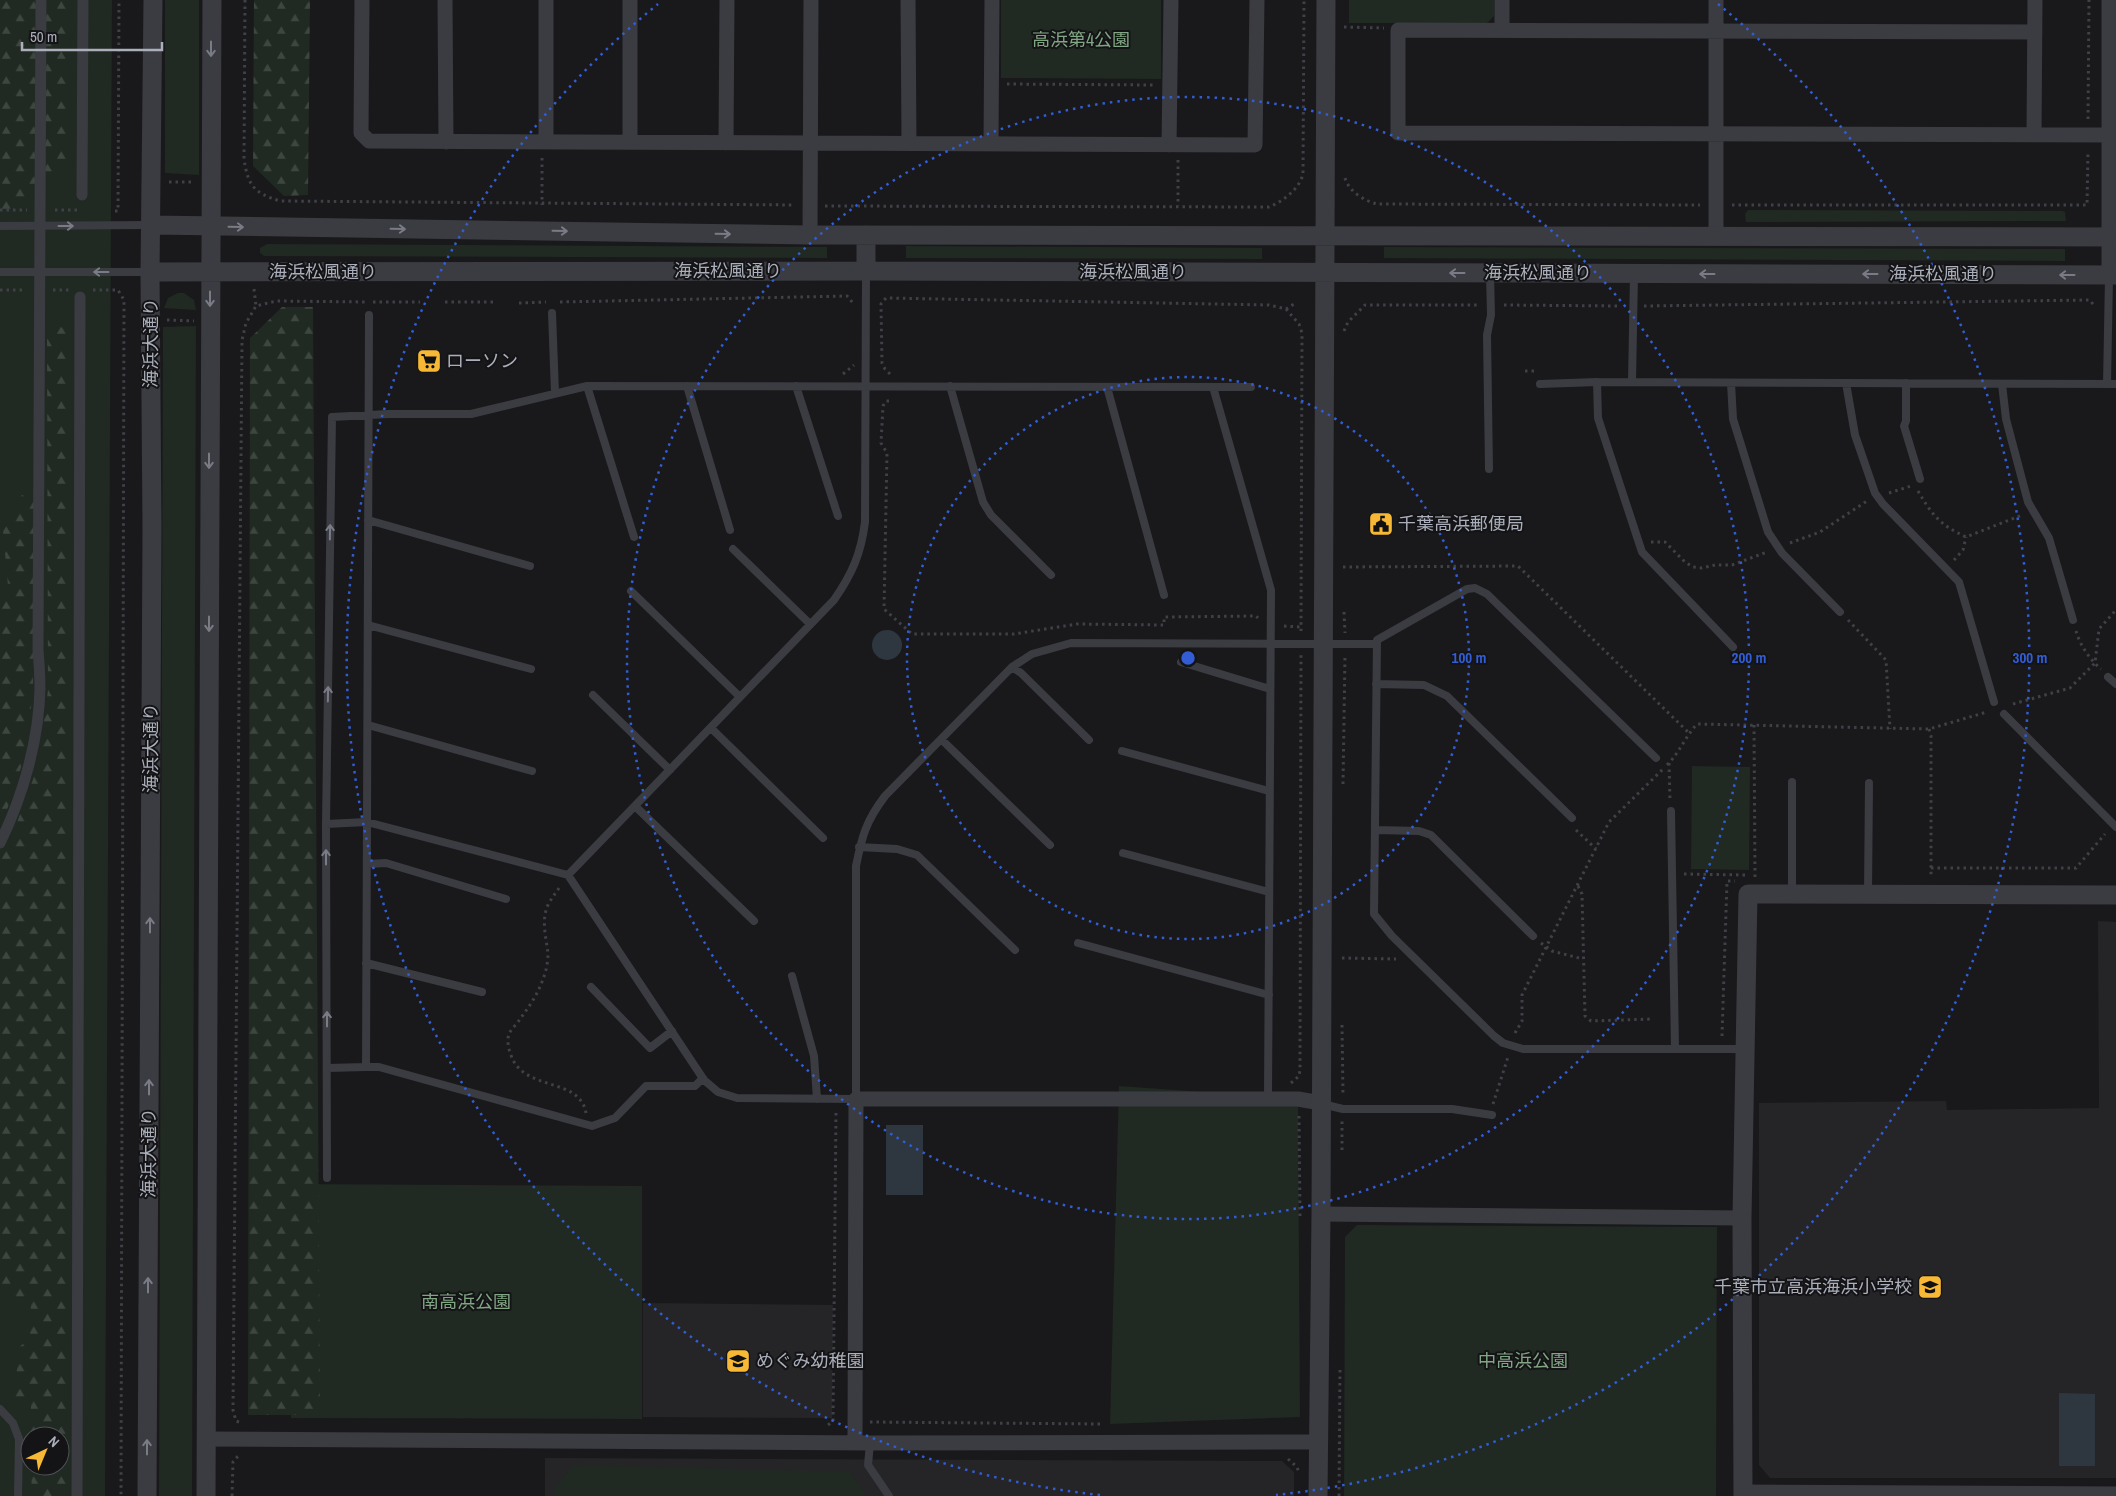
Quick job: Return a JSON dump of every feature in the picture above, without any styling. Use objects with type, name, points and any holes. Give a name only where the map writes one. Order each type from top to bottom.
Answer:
[{"type":"street","points":[[0,843],[17,806],[28,766],[36,727],[40,688],[38,620],[41,0]]},
{"type":"street","points":[[82,195],[83,0]]},
{"type":"street","name":"海浜大通り","points":[[146,1496],[152,538],[150,272],[153,0]]},
{"type":"street","points":[[206,1496],[212,0]]},
{"type":"street","points":[[362,0],[361,133],[369,141],[1173,145],[1255,145],[1257,0]]},
{"type":"street","points":[[445,0],[446,142]]},
{"type":"street","points":[[544,142],[546,0]]},
{"type":"street","points":[[630,0],[630,142]]},
{"type":"street","points":[[726,143],[727,0]]},
{"type":"street","points":[[810,235],[811,0]]},
{"type":"street","points":[[908,0],[909,143]]},
{"type":"street","points":[[991,144],[992,0]]},
{"type":"street","points":[[1171,0],[1170,85],[1173,145]]},
{"type":"street","points":[[1318,1496],[1326,0]]},
{"type":"street","points":[[1502,0],[1502,30]]},
{"type":"street","points":[[1716,0],[1716,236]]},
{"type":"street","points":[[2034,134],[2035,0]]},
{"type":"street","points":[[2109,0],[2112,32],[2112,275]]},
{"type":"street","points":[[2035,32],[1398,30],[1398,133],[2112,135]]},
{"type":"street","name":"海浜松風通り","points":[[152,226],[810,235],[2112,237]]},
{"type":"street","points":[[866,235],[866,271]]},
{"type":"street","name":"海浜松風通り","points":[[150,272],[866,271],[2112,275]]},
{"type":"street","points":[[77,1496],[80,297]]},
{"type":"street","points":[[2116,895],[1748,894],[1742,1218],[1743,1494],[2116,1494]]},
{"type":"street","points":[[855,1442],[856,1099],[1298,1099],[1321,1103]]},
{"type":"street","points":[[1321,1214],[1742,1218]]},
{"type":"street","points":[[206,1439],[870,1443],[1318,1442]]},
{"type":"lane","points":[[0,226],[152,226]]},
{"type":"lane","points":[[568,875],[834,600],[845,584],[862,545],[865,522],[866,271]]},
{"type":"lane","points":[[0,272],[150,272]]},
{"type":"lane","points":[[1489,469],[1487,335],[1491,315],[1490,273]]},
{"type":"lane","points":[[1632,382],[1634,274]]},
{"type":"lane","points":[[2107,384],[2107,283],[2112,275]]},
{"type":"lane","points":[[552,314],[555,393]]},
{"type":"lane","points":[[366,1067],[369,315]]},
{"type":"lane","points":[[1597,382],[1598,418],[1642,552],[1733,647]]},
{"type":"lane","points":[[1540,384],[1597,382],[2116,384],[2116,388]]},
{"type":"lane","points":[[1731,383],[1733,419],[1768,532],[1782,553],[1840,612]]},
{"type":"lane","points":[[1846,383],[1855,435],[1877,497],[1959,582],[1994,702]]},
{"type":"lane","points":[[1906,383],[1906,421],[1904,426],[1920,479]]},
{"type":"lane","points":[[2002,384],[2006,419],[2028,502],[2049,538],[2073,620]]},
{"type":"lane","points":[[587,386],[634,537]]},
{"type":"lane","points":[[328,1178],[326,824],[332,417],[471,414],[587,386],[1251,387]]},
{"type":"lane","points":[[687,386],[730,530]]},
{"type":"lane","points":[[796,386],[838,516]]},
{"type":"lane","points":[[950,386],[983,502],[991,515],[1051,574]]},
{"type":"lane","points":[[1107,387],[1164,595]]},
{"type":"lane","points":[[1213,387],[1271,590],[1268,1099]]},
{"type":"lane","points":[[368,520],[530,566]]},
{"type":"lane","points":[[733,549],[810,624]]},
{"type":"lane","points":[[1656,758],[1482,590],[1475,588],[1467,589],[1377,640],[1374,914],[1392,936],[1503,1043],[1523,1049],[1745,1049]]},
{"type":"lane","points":[[631,591],[740,697]]},
{"type":"lane","points":[[368,625],[531,669]]},
{"type":"lane","points":[[326,824],[367,822],[568,875],[703,1078],[718,1092],[737,1098],[856,1099],[856,866],[859,847],[870,816],[880,803],[1012,667],[1032,654],[1071,643],[1376,644]]},
{"type":"lane","points":[[1181,662],[1270,689]]},
{"type":"lane","points":[[1012,667],[1089,740]]},
{"type":"lane","points":[[2108,677],[2116,684]]},
{"type":"lane","points":[[1376,684],[1424,684],[1447,696],[1572,818]]},
{"type":"lane","points":[[593,695],[670,770]]},
{"type":"lane","points":[[2004,714],[2116,827]]},
{"type":"lane","points":[[368,725],[532,771]]},
{"type":"lane","points":[[711,728],[823,838]]},
{"type":"lane","points":[[941,739],[1050,845]]},
{"type":"lane","points":[[1122,751],[1270,791]]},
{"type":"lane","points":[[1792,782],[1792,894]]},
{"type":"lane","points":[[1868,894],[1869,783]]},
{"type":"lane","points":[[635,806],[754,921]]},
{"type":"lane","points":[[1670,811],[1675,1049]]},
{"type":"lane","points":[[1375,830],[1418,831],[1431,835],[1533,936]]},
{"type":"lane","points":[[859,847],[897,849],[917,855],[1016,950]]},
{"type":"lane","points":[[1123,853],[1269,892]]},
{"type":"lane","points":[[367,864],[386,862],[506,899]]},
{"type":"lane","points":[[1078,943],[1269,995]]},
{"type":"lane","points":[[366,963],[482,992]]},
{"type":"lane","points":[[792,976],[814,1056],[816,1099]]},
{"type":"lane","points":[[591,987],[650,1048],[672,1031]]},
{"type":"lane","points":[[327,1068],[379,1068],[592,1126],[615,1118],[646,1086],[695,1086],[703,1078]]},
{"type":"lane","points":[[1321,1103],[1343,1109],[1452,1109],[1492,1116]]},
{"type":"lane","points":[[0,1409],[13,1423],[18,1439],[18,1496]]},
{"type":"lane","points":[[870,1443],[868,1465],[888,1496]]},
{"type":"path","points":[[118,211],[119,0]]},
{"type":"path","points":[[245,0],[244,159],[247,178],[263,196],[280,201],[798,205]]},
{"type":"path","points":[[820,206],[1269,207],[1280,202],[1302,180],[1304,0]]},
{"type":"path","points":[[2088,124],[2089,0]]},
{"type":"path","points":[[1344,18],[1344,36]]},
{"type":"path","points":[[1344,27],[1390,28],[1398,30]]},
{"type":"path","points":[[992,83],[1170,85]]},
{"type":"path","points":[[542,204],[544,142]]},
{"type":"path","points":[[1173,145],[1178,207]]},
{"type":"path","points":[[1725,205],[2087,205],[2088,148]]},
{"type":"path","points":[[1344,173],[1346,183],[1365,201],[1377,204],[1706,205]]},
{"type":"path","points":[[165,182],[198,182]]},
{"type":"path","points":[[0,210],[27,210]]},
{"type":"path","points":[[254,287],[256,306]]},
{"type":"path","points":[[0,290],[29,290]]},
{"type":"path","points":[[118,290],[124,300],[121,1496]]},
{"type":"path","points":[[519,303],[847,296],[851,299],[856,309]]},
{"type":"path","points":[[893,376],[885,369],[882,363],[881,304],[886,298],[1269,305],[1286,309],[1299,324],[1302,334],[1301,633]]},
{"type":"path","points":[[1644,306],[2090,300],[2095,309]]},
{"type":"path","points":[[286,301],[420,302]]},
{"type":"path","points":[[445,302],[493,302]]},
{"type":"path","points":[[1286,309],[1294,304]]},
{"type":"path","points":[[1344,339],[1344,332],[1348,322],[1365,305],[1484,305]]},
{"type":"path","points":[[1504,305],[1621,306],[1622,314]]},
{"type":"path","points":[[165,320],[197,321]]},
{"type":"path","points":[[839,376],[855,364],[856,360]]},
{"type":"path","points":[[1525,371],[1543,371]]},
{"type":"path","points":[[895,401],[886,401],[883,406],[881,442],[886,453],[884,609],[912,634],[1014,634],[1077,624],[1164,625],[1164,617],[1256,616],[1260,621]]},
{"type":"path","points":[[1886,494],[1909,486],[1915,488],[1926,507],[1935,517],[1966,537]]},
{"type":"path","points":[[1787,544],[1820,532],[1870,500]]},
{"type":"path","points":[[1966,537],[2032,510]]},
{"type":"path","points":[[1946,568],[1964,550],[1966,537]]},
{"type":"path","points":[[1648,543],[1653,541],[1666,542],[1685,562],[1693,567],[1702,568],[1714,565],[1732,566],[1769,551]]},
{"type":"path","points":[[1343,558],[1343,576]]},
{"type":"path","points":[[1343,568],[1518,566],[1688,733]]},
{"type":"path","points":[[1344,604],[1345,634]]},
{"type":"path","points":[[2007,706],[2070,688],[2094,664],[2099,629],[2116,610]]},
{"type":"path","points":[[1840,612],[1886,660],[1890,729]]},
{"type":"path","points":[[2073,620],[2078,637],[2094,664],[2108,677]]},
{"type":"path","points":[[1278,626],[1301,626]]},
{"type":"path","points":[[1288,1087],[1299,1076],[1300,1070],[1301,654]]},
{"type":"path","points":[[1513,1038],[1522,1021],[1522,995],[1609,822],[1676,756],[1688,733],[1697,724],[1929,729],[1990,711]]},
{"type":"path","points":[[1754,726],[1755,881]]},
{"type":"path","points":[[1929,729],[1931,736],[1931,882]]},
{"type":"path","points":[[1669,763],[1670,811]]},
{"type":"path","points":[[1572,818],[1573,827],[1596,849]]},
{"type":"path","points":[[1931,868],[2076,868],[2107,831]]},
{"type":"path","points":[[1682,874],[1756,875]]},
{"type":"path","points":[[1577,885],[1582,894],[1585,1016],[1591,1021],[1653,1019]]},
{"type":"path","points":[[558,888],[548,905],[545,916],[544,934],[548,955],[543,981],[509,1035],[509,1046],[513,1060],[519,1069],[528,1076],[568,1090],[579,1097],[584,1104],[584,1123]]},
{"type":"path","points":[[1533,936],[1552,951],[1584,959]]},
{"type":"path","points":[[1342,958],[1384,958],[1402,962]]},
{"type":"path","points":[[1492,1116],[1491,1108],[1508,1057]]},
{"type":"path","points":[[1297,1109],[1300,1123],[1300,1221]]},
{"type":"path","points":[[1342,1118],[1342,1158]]},
{"type":"path","points":[[866,1416],[868,1422],[1110,1424]]},
{"type":"shaded area","points":[[887,630],[898,634],[902,645],[898,656],[887,660],[876,656],[872,645],[876,634]]},
{"type":"shaded area","name":"千葉市立高浜海浜小学校","points":[[2098,921],[2116,922],[2116,1478],[1770,1478],[1759,1465],[1759,1103],[1946,1101],[1947,1110],[2099,1108]]},
{"type":"shaded area","points":[[886,1125],[923,1125],[923,1195],[886,1195]]},
{"type":"shaded area","name":"めぐみ幼稚園","points":[[643,1303],[833,1305],[832,1418],[643,1417]]},
{"type":"shaded area","points":[[2059,1393],[2095,1394],[2095,1466],[2059,1466]]},
{"type":"shaded area","points":[[545,1458],[1282,1461],[1294,1472],[1294,1496],[545,1496]]},
{"type":"green space","points":[[0,0],[112,0],[105,1496],[0,1496]]},
{"type":"green space","points":[[0,0],[70,0],[68,169],[10,213],[0,214],[0,149],[2,146]]},
{"type":"green space","points":[[165,0],[199,0],[199,175],[165,173]]},
{"type":"green space","points":[[254,0],[310,0],[308,195],[284,196],[253,166]]},
{"type":"green space","name":"高浜第4公園","points":[[1001,0],[1161,0],[1161,79],[1001,78]]},
{"type":"green space","points":[[1349,0],[1494,0],[1494,16],[1487,23],[1349,23]]},
{"type":"green space","points":[[1748,210],[2062,211],[2065,212],[2066,221],[1746,222],[1745,214]]},
{"type":"green space","points":[[267,244],[827,247],[827,258],[264,256],[260,253],[260,248]]},
{"type":"green space","points":[[906,246],[1262,248],[1262,259],[906,258]]},
{"type":"green space","points":[[1384,247],[2065,249],[2065,261],[1384,258]]},
{"type":"green space","points":[[178,293],[184,293],[194,300],[196,310],[164,308],[168,298]]},
{"type":"green space","points":[[282,307],[313,307],[320,1415],[248,1415],[250,338]]},
{"type":"green space","points":[[47,322],[69,330],[66,1028],[68,1426],[31,1426],[31,1395],[15,1401],[18,1348],[30,1338],[31,1297],[0,1298],[0,857],[15,828],[38,766],[48,690]]},
{"type":"green space","points":[[196,326],[192,1496],[159,1496],[163,327]]},
{"type":"green space","points":[[22,495],[35,501],[33,687],[27,749],[0,831],[0,586],[8,586],[2,520]]},
{"type":"green space","points":[[1692,766],[1750,767],[1749,870],[1691,869]]},
{"type":"green space","points":[[1119,1086],[1298,1099],[1300,1417],[1110,1424]]},
{"type":"green space","name":"南高浜公園","points":[[291,1184],[642,1186],[642,1419],[291,1418]]},
{"type":"green space","name":"中高浜公園","points":[[1357,1225],[1717,1227],[1716,1496],[1344,1496],[1345,1237]]},
{"type":"green space","points":[[573,1465],[850,1472],[867,1496],[555,1496],[555,1488]]},
{"type":"green space","points":[[31,1476],[68,1476],[68,1496],[32,1496]]},
{"type":"place","name":"ローソン","points":[[429,361]]},
{"type":"place","name":"千葉高浜郵便局","points":[[1381,524]]},
{"type":"place","name":"千葉市立高浜海浜小学校","points":[[1930,1287]]},
{"type":"place","name":"めぐみ幼稚園","points":[[738,1361]]}]
